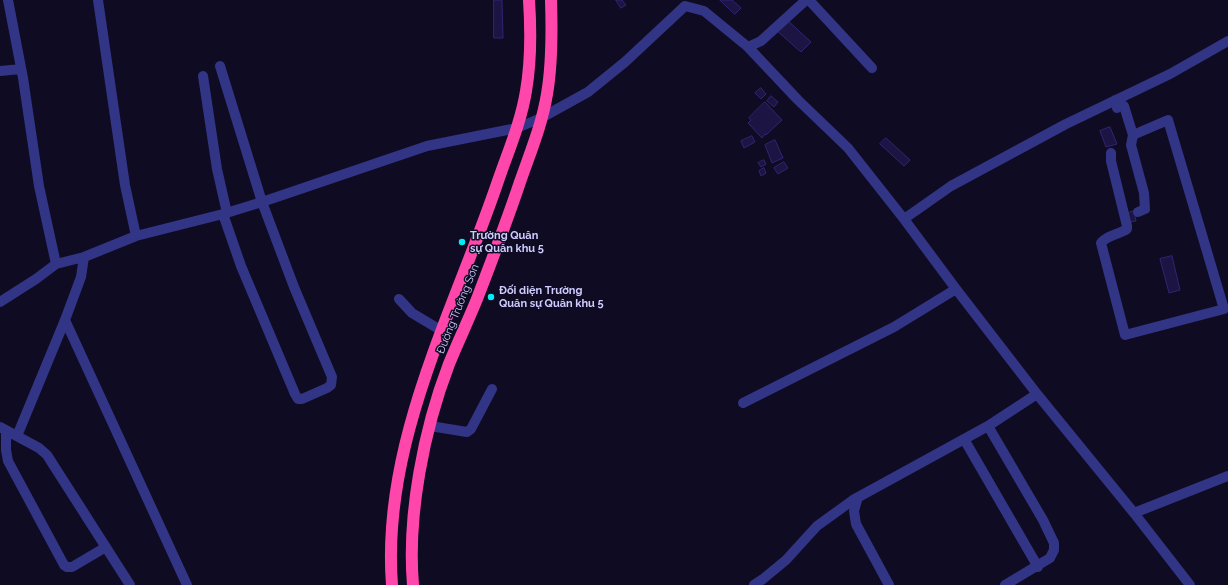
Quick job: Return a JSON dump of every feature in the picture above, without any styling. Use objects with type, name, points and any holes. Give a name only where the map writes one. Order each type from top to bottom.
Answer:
[{"type":"highway","name":"Đường Trường Sơn","points":[[392,585],[391,545],[393,517],[404,453],[416,406],[442,331],[484,223],[517,128],[526,91],[531,31],[529,0]]},
{"type":"highway","name":"Đường Trường Sơn","points":[[413,585],[413,518],[422,462],[430,426],[449,365],[504,230],[537,134],[547,94],[552,32],[551,0]]},
{"type":"street","points":[[8,0],[40,186],[56,264]]},
{"type":"street","points":[[98,0],[125,185],[136,236]]},
{"type":"street","points":[[748,47],[761,41],[806,0]]},
{"type":"street","points":[[809,0],[872,68]]},
{"type":"street","points":[[0,302],[56,264],[84,257],[136,236],[262,202],[427,146],[517,128],[541,118],[588,92],[625,62],[683,2],[704,11],[748,47],[798,100],[848,148],[1037,394],[1134,513],[1190,585]]},
{"type":"street","points":[[904,219],[916,209],[951,186],[1066,124],[1170,74],[1228,41]]},
{"type":"street","points":[[203,76],[225,213],[242,266],[295,394],[298,399],[302,399],[327,388],[331,385],[332,377],[294,287],[262,202],[220,66]]},
{"type":"street","points":[[0,71],[21,69]]},
{"type":"street","points":[[1115,100],[1117,108],[1120,104],[1124,106],[1133,135],[1131,145],[1144,193],[1145,210],[1138,212]]},
{"type":"street","points":[[1111,153],[1127,230],[1104,239],[1101,243],[1125,335],[1224,309],[1168,120],[1133,135]]},
{"type":"street","points":[[17,436],[65,320],[81,277],[84,257]]},
{"type":"street","points":[[743,403],[894,327],[956,289]]},
{"type":"street","points":[[399,299],[412,313],[442,331]]},
{"type":"street","points":[[65,320],[187,585]]},
{"type":"street","points":[[430,426],[467,432],[471,429],[492,389]]},
{"type":"street","points":[[754,585],[786,560],[816,526],[858,497],[988,426],[1037,394]]},
{"type":"street","points":[[988,426],[1043,520],[1054,543],[1054,550],[1050,558],[1038,567],[1005,585]]},
{"type":"street","points":[[3,429],[39,448],[47,455],[130,585]]},
{"type":"street","points":[[3,429],[8,461],[64,565],[67,567],[72,567],[106,547]]},
{"type":"street","points":[[964,439],[1038,567]]},
{"type":"street","points":[[1134,513],[1228,476]]},
{"type":"street","points":[[858,497],[854,511],[856,524],[888,585]]},
{"type":"building","points":[[494,0],[502,0],[503,38],[494,38]]},
{"type":"building","points":[[616,0],[622,0],[626,5],[621,8]]},
{"type":"building","points":[[720,0],[732,0],[741,8],[735,14]]},
{"type":"building","points":[[786,19],[811,42],[801,52],[776,30]]},
{"type":"building","points":[[761,88],[766,94],[761,99],[755,93]]},
{"type":"building","points":[[771,96],[778,102],[774,107],[767,101]]},
{"type":"building","points":[[765,102],[782,120],[762,138],[748,123],[751,120],[749,118]]},
{"type":"building","points":[[1110,127],[1117,144],[1106,147],[1100,131]]},
{"type":"building","points":[[752,136],[755,142],[744,148],[741,141]]},
{"type":"building","points":[[886,138],[910,160],[904,166],[880,144]]},
{"type":"building","points":[[775,140],[783,158],[772,163],[765,145]]},
{"type":"building","points":[[764,160],[766,164],[761,167],[758,163]]},
{"type":"building","points":[[784,162],[788,168],[778,174],[774,168]]},
{"type":"building","points":[[764,168],[766,173],[761,176],[759,171]]},
{"type":"building","points":[[1134,211],[1136,221],[1130,222],[1128,213]]},
{"type":"building","points":[[1172,256],[1180,290],[1169,293],[1160,259]]},
{"type":"place","name":"Trường Quân sự Quân khu 5","points":[[462,242]]},
{"type":"place","name":"Đối diện Trường Quân sự Quân khu 5","points":[[491,297]]}]
